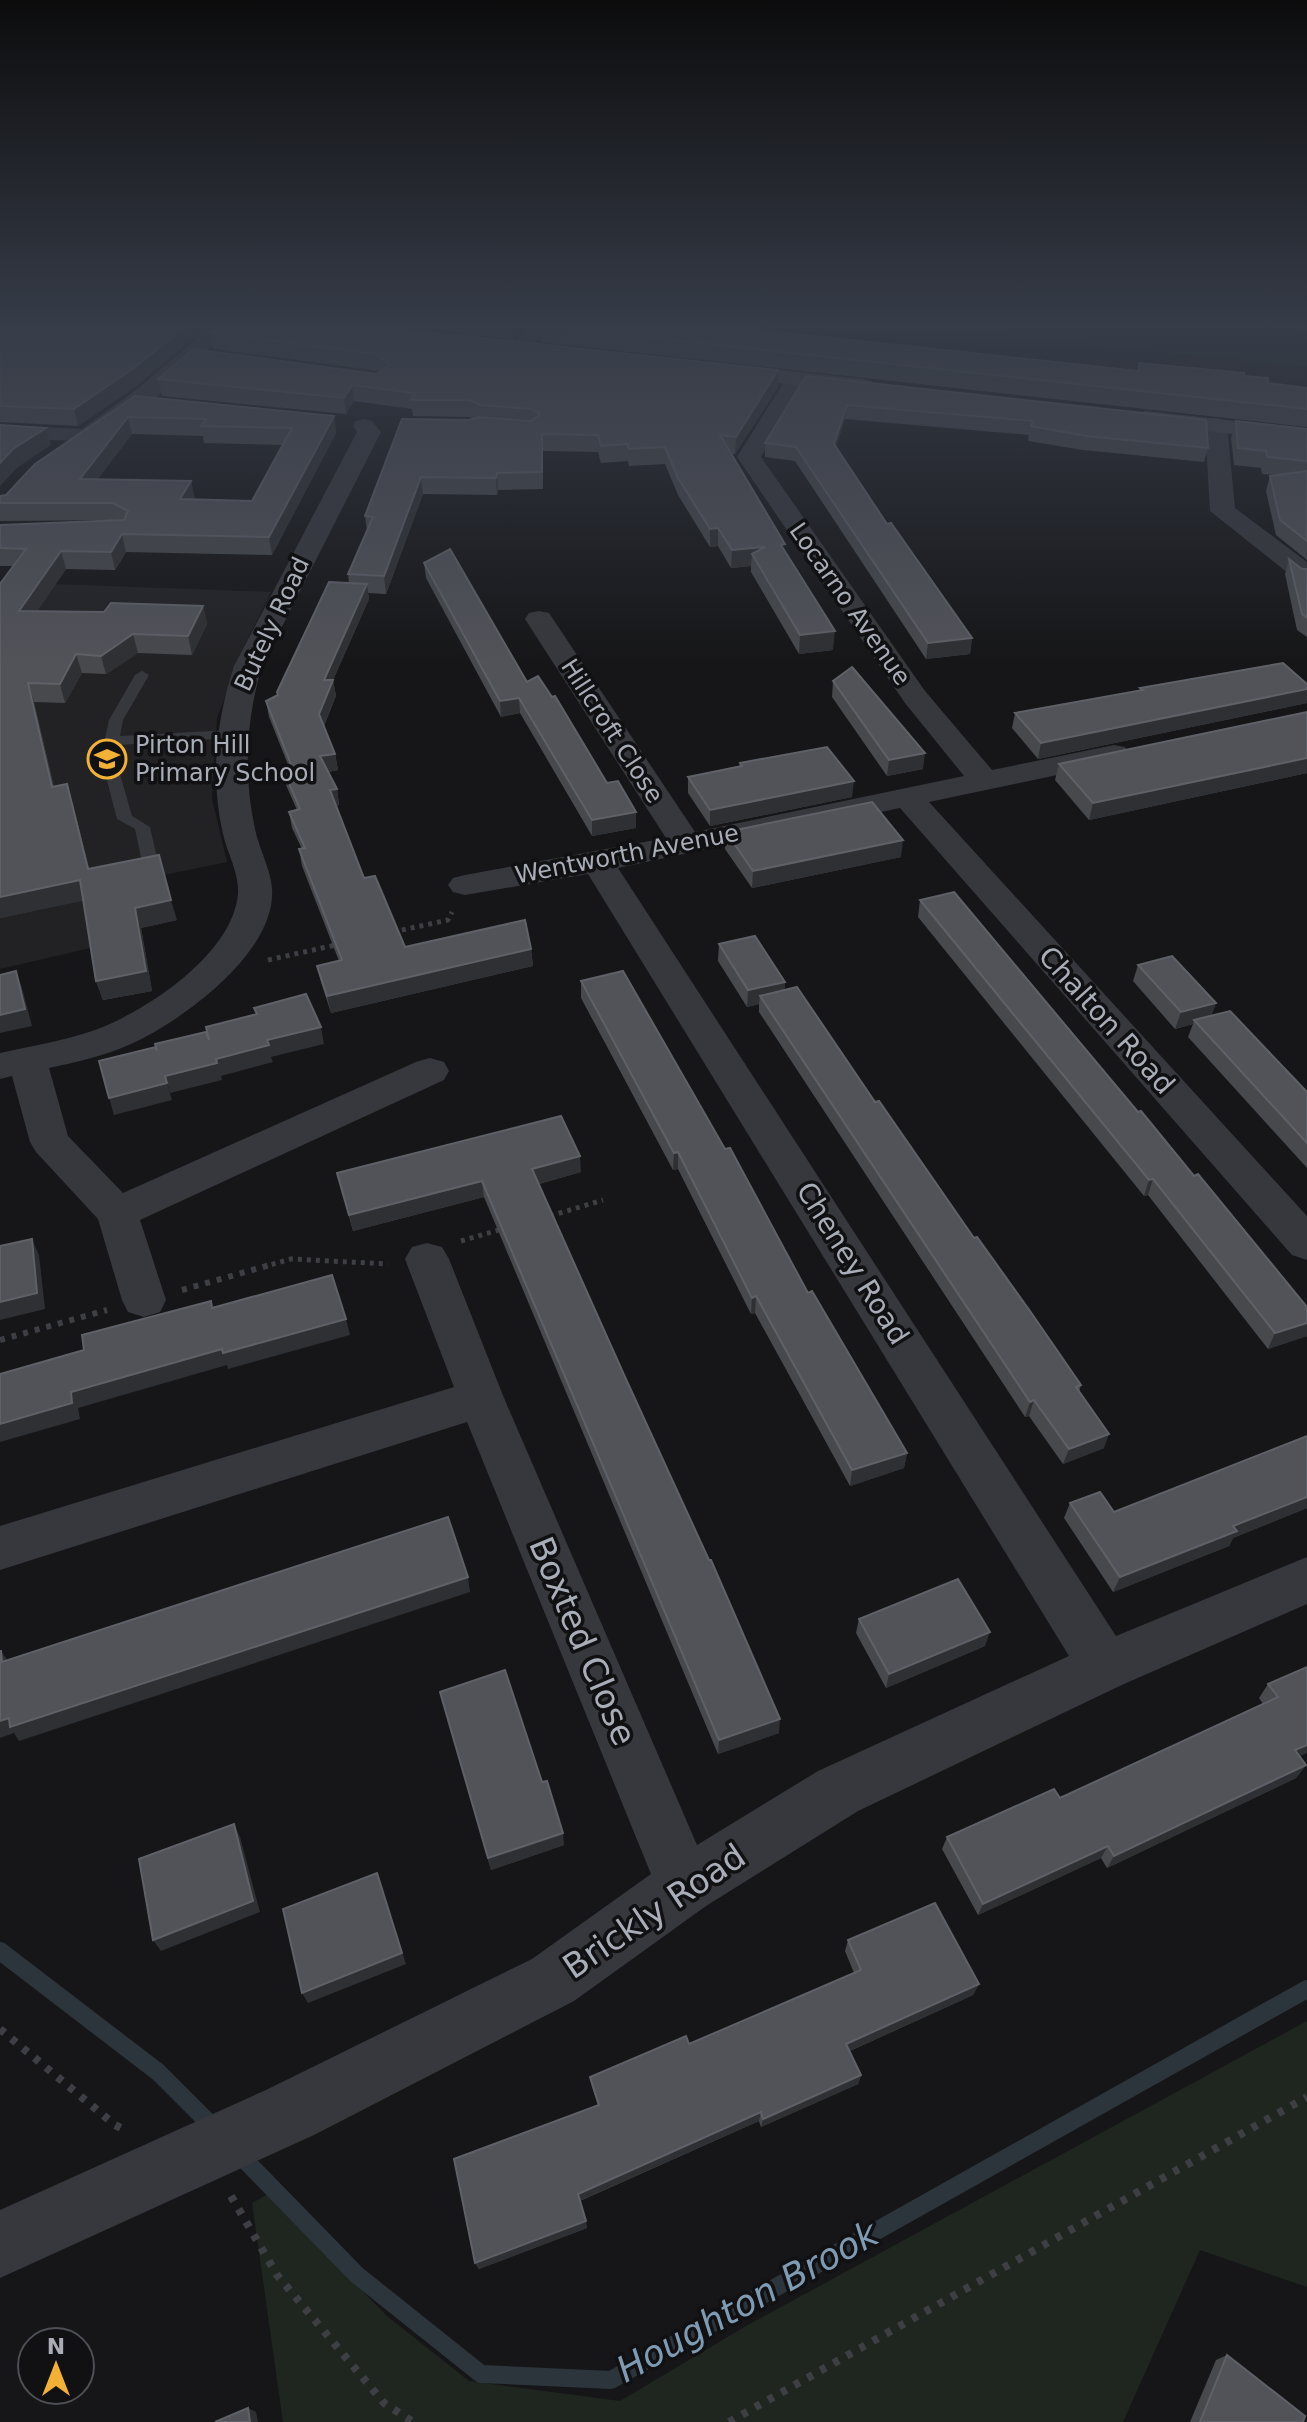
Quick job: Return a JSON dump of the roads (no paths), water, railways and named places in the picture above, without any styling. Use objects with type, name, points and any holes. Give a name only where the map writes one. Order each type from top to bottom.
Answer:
[{"type":"street","points":[[51,459],[80,438]]},
{"type":"street","name":"Butely Road","points":[[14,1063],[116,1036],[178,999],[225,958],[250,920],[255,891],[234,810],[230,734],[248,666],[366,438]]},
{"type":"street","name":"Locarno Avenue","points":[[761,438],[749,457],[915,697],[984,780]]},
{"type":"street","points":[[1217,438],[1223,511],[1307,575]]},
{"type":"street","name":"Hillcroft Close","points":[[539,619],[685,842]]},
{"type":"street","name":"Wentworth Avenue","points":[[465,885],[598,862],[1138,749]]},
{"type":"street","name":"Chalton Road","points":[[907,797],[1307,1244]]},
{"type":"street","name":"Cheney Road","points":[[598,862],[1105,1666]]},
{"type":"street","points":[[14,1063],[50,1142],[117,1213],[144,1300]]},
{"type":"street","points":[[117,1213],[430,1071]]},
{"type":"street","name":"Boxted Close","points":[[427,1259],[481,1398],[685,1885]]},
{"type":"street","points":[[0,1548],[481,1398]]},
{"type":"street","name":"Brickly Road","points":[[0,2244],[291,2112],[553,1980],[685,1885],[838,1791],[1105,1666],[1307,1580]]},
{"type":"lane","points":[[142,675],[116,720],[108,757],[125,819],[142,827],[150,862]]},
{"type":"lane","points":[[111,741],[230,734]]},
{"type":"waterway","name":"Houghton Brook","points":[[0,1951],[158,2072],[213,2127]]},
{"type":"waterway","name":"Houghton Brook","points":[[240,2155],[357,2275],[481,2374],[611,2380],[1307,1989]]},
{"type":"place","name":"Pirton Hill Primary School","points":[[107,759]]}]
